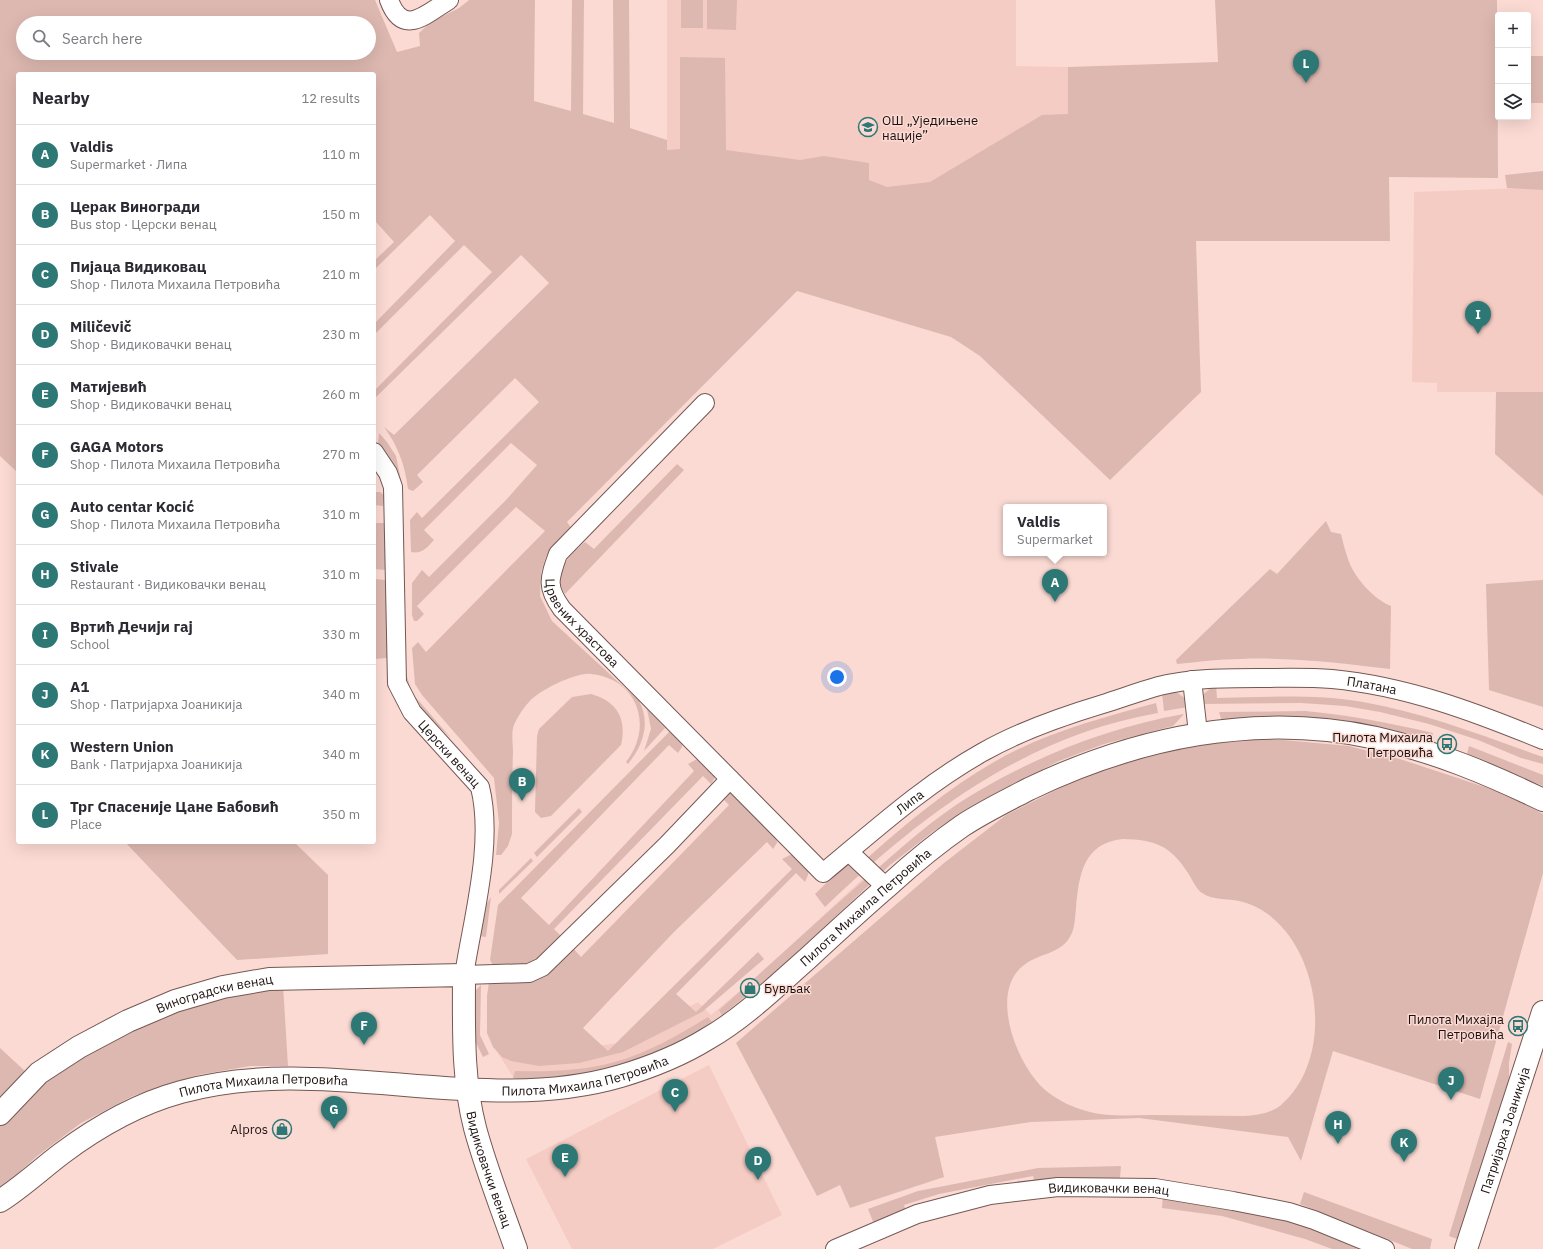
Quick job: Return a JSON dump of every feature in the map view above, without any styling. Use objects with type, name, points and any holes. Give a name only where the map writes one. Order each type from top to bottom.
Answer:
[{"type":"main road","name":"Пилота Михаила Петровића","points":[[0,1212],[21,1188],[59,1155],[98,1128],[152,1102],[178,1093],[203,1087],[280,1079],[468,1089],[521,1090],[591,1082],[623,1075],[662,1061],[695,1046],[723,1029],[755,1005],[886,887],[928,851],[962,826],[993,807],[1063,773],[1164,740],[1220,730],[1289,729],[1336,731],[1375,738],[1460,762],[1543,800]]},
{"type":"main road","name":"Церски венац","points":[[464,974],[465,1064],[468,1089]]},
{"type":"main road","name":"Виноградски венац","points":[[0,1114],[45,1069],[79,1047],[128,1021],[175,1001],[223,987],[269,979],[464,974]]},
{"type":"main road","name":"Патријарха Јоаникија","points":[[1466,1249],[1543,1012]]},
{"type":"main road","name":"Видиковачки венац","points":[[468,1089],[475,1128],[516,1249]]},
{"type":"main road","name":"Пилота Михаила Петровића","points":[[0,1201],[21,1188]]},
{"type":"street","points":[[389,0],[397,16],[403,20],[409,21],[417,20],[449,0]]},
{"type":"street","name":"Црвених храстова","points":[[684,731],[562,609],[552,595],[550,580],[558,554],[705,403]]},
{"type":"street","name":"Церски венац","points":[[376,455],[388,473],[393,487],[397,684],[412,712],[480,787],[484,801],[486,817],[484,848],[478,897],[464,974]]},
{"type":"street","name":"Платана","points":[[1192,680],[1302,677],[1369,685],[1440,702],[1473,712],[1543,740]]},
{"type":"street","points":[[1192,680],[1198,733]]},
{"type":"street","name":"Липа","points":[[684,731],[823,873],[925,789],[983,752],[1076,713],[1160,686],[1192,680]]},
{"type":"street","points":[[464,974],[529,973],[542,968],[667,845],[730,779]]},
{"type":"street","points":[[849,852],[886,887]]},
{"type":"street","name":"Видиковачки венац","points":[[835,1249],[917,1214],[990,1195],[1058,1187],[1155,1188],[1233,1201],[1290,1212],[1314,1220],[1385,1249]]},
{"type":"shaded area","points":[[0,0],[375,0],[397,52],[420,46],[419,33],[431,22],[459,8],[469,0],[535,0],[534,101],[571,111],[572,0],[584,0],[583,114],[614,123],[613,0],[629,0],[630,128],[667,140],[667,150],[680,149],[680,57],[725,58],[726,150],[800,160],[824,156],[869,163],[869,180],[887,187],[930,182],[1042,115],[1068,114],[1068,67],[1218,62],[1215,0],[1497,0],[1497,12],[1495,12],[1495,120],[1498,120],[1498,178],[1389,177],[1390,241],[1196,241],[1201,392],[1110,480],[980,356],[951,337],[797,291],[567,522],[572,529],[554,545],[546,557],[541,572],[540,596],[552,621],[639,701],[643,709],[645,726],[644,734],[638,750],[628,764],[626,762],[634,748],[639,734],[640,720],[637,706],[630,695],[620,685],[607,678],[584,674],[567,679],[540,693],[522,710],[513,728],[512,834],[508,846],[501,855],[496,855],[499,823],[494,778],[422,695],[415,684],[412,648],[418,642],[426,652],[545,531],[516,507],[417,606],[424,614],[417,621],[414,621],[412,615],[412,583],[422,570],[429,577],[507,499],[537,465],[511,443],[424,530],[434,540],[427,548],[418,552],[411,552],[410,520],[417,512],[422,518],[539,402],[515,378],[417,475],[423,482],[413,491],[408,489],[400,456],[384,427],[394,435],[549,283],[521,255],[376,397],[376,389],[492,272],[464,245],[376,333],[376,322],[455,241],[430,215],[376,268],[376,259],[394,242],[376,222],[376,72],[16,72],[16,471],[0,456]]},
{"type":"shaded area","name":"ОШ „Уједињене нације”","points":[[667,0],[1016,0],[1016,66],[1068,67],[1069,171],[1123,237],[667,165]]},
{"type":"shaded area","points":[[681,0],[703,0],[703,28],[681,28]]},
{"type":"shaded area","points":[[707,0],[737,0],[736,30],[707,29]]},
{"type":"shaded area","points":[[1531,56],[1543,56],[1543,103],[1531,103]]},
{"type":"shaded area","points":[[1543,171],[1543,190],[1507,188],[1505,175]]},
{"type":"shaded area","points":[[1523,188],[1543,190],[1543,392],[1437,392],[1437,383],[1412,382],[1414,192]]},
{"type":"shaded area","points":[[1496,392],[1543,392],[1543,496],[1495,454]]},
{"type":"shaded area","points":[[379,433],[396,456],[403,490],[399,483],[396,469],[378,444]]},
{"type":"shaded area","points":[[677,464],[684,470],[565,594],[561,586],[560,578],[561,571],[568,558],[585,542],[594,549]]},
{"type":"shaded area","points":[[376,492],[380,492],[384,495],[383,506],[376,505]]},
{"type":"shaded area","points":[[1326,521],[1331,532],[1341,534],[1348,559],[1359,580],[1371,593],[1384,603],[1391,606],[1390,669],[1278,659],[1225,660],[1177,664],[1176,660],[1270,569],[1277,574]]},
{"type":"shaded area","points":[[376,523],[384,523],[386,570],[376,569]]},
{"type":"shaded area","points":[[376,579],[386,580],[387,658],[376,659]]},
{"type":"shaded area","points":[[1543,580],[1543,707],[1489,690],[1486,584]]},
{"type":"shaded area","points":[[406,656],[406,673],[412,693],[451,738],[423,711],[407,690],[402,678],[402,667]]},
{"type":"shaded area","points":[[1216,684],[1217,698],[1290,697],[1345,699],[1409,712],[1543,757],[1543,764],[1521,758],[1478,740],[1429,724],[1380,712],[1345,706],[1301,703],[1201,704],[1201,696]]},
{"type":"shaded area","points":[[1175,691],[1186,699],[1188,707],[1164,711],[1162,693]]},
{"type":"shaded area","points":[[591,694],[608,701],[618,712],[622,727],[621,745],[551,816],[541,818],[535,812],[537,736],[539,729],[572,697]]},
{"type":"shaded area","points":[[1156,703],[1158,713],[1109,724],[1063,740],[1019,760],[977,784],[937,812],[861,873],[825,907],[815,894],[856,854],[864,861],[926,808],[959,784],[994,762],[1033,743],[1073,727]]},
{"type":"shaded area","points":[[647,709],[665,728],[644,751],[651,729]]},
{"type":"shaded area","points":[[1305,711],[1369,720],[1433,733],[1431,741],[1361,725],[1222,722],[1219,712]]},
{"type":"shaded area","points":[[1184,714],[1173,726],[1104,744],[1059,761],[979,802],[935,830],[890,865],[774,974],[722,1015],[719,1010],[813,925],[931,823],[970,796],[1021,768],[1074,745],[1128,727]]},
{"type":"shaded area","points":[[671,730],[683,738],[682,747],[678,753],[669,745],[521,898],[549,925],[694,771],[688,764],[699,758],[714,769],[715,777],[711,784],[703,776],[554,929],[562,937],[538,958],[532,962],[516,966],[493,965],[490,960],[498,905]]},
{"type":"shaded area","points":[[1230,739],[1284,740],[1349,746],[1403,760],[1500,792],[1543,814],[1543,873],[1480,1099],[1333,1051],[1301,1161],[1288,1137],[1139,1118],[1031,1122],[935,1137],[944,1177],[850,1208],[840,1185],[817,1196],[736,1043],[944,863],[1006,815],[1076,780],[1124,760],[1176,748]],"holes":[[[1123,839],[1153,843],[1168,850],[1175,856],[1198,889],[1206,896],[1243,902],[1264,911],[1281,926],[1295,945],[1306,967],[1312,991],[1315,1017],[1314,1042],[1308,1066],[1297,1087],[1277,1108],[1263,1114],[1244,1116],[1097,1114],[1077,1108],[1054,1097],[1034,1078],[1024,1063],[1010,1028],[1007,1010],[1008,992],[1013,977],[1030,961],[1062,946],[1071,935],[1074,925],[1079,884],[1082,873],[1091,854],[1099,847],[1110,842]]]},
{"type":"shaded area","points":[[1469,746],[1543,775],[1543,786],[1467,754]]},
{"type":"shaded area","points":[[728,791],[733,792],[776,835],[777,843],[773,849],[767,842],[674,932],[583,1028],[608,1051],[792,869],[782,859],[790,855],[796,855],[809,868],[805,882],[796,873],[676,994],[696,1012],[758,952],[764,959],[702,1012],[623,1052],[579,1063],[539,1066],[511,1061],[502,1057],[493,1047],[487,1033],[487,996],[489,982],[573,948],[581,957],[729,805],[721,797]]},
{"type":"shaded area","points":[[579,808],[582,812],[537,857],[534,853]]},
{"type":"shaded area","points":[[127,844],[296,844],[328,875],[328,954],[237,960]]},
{"type":"shaded area","points":[[531,858],[533,861],[499,894],[499,890]]},
{"type":"shaded area","name":"Бувљак","points":[[869,873],[876,879],[783,966],[722,1015],[672,1047],[572,1075],[513,1077],[496,1050],[579,1048],[619,1043],[698,1002],[711,1015],[761,973]]},
{"type":"shaded area","points":[[491,897],[486,937],[479,936],[484,908]]},
{"type":"shaded area","points":[[283,985],[288,1066],[250,1066],[198,1075],[133,1096],[81,1123],[36,1157],[0,1190],[0,1121],[60,1069],[112,1039],[199,1002]]},
{"type":"shaded area","points":[[481,985],[480,1035],[489,1054],[483,1057],[473,1037],[473,993]]},
{"type":"shaded area","points":[[708,1017],[712,1022],[675,1046],[639,1060],[588,1074],[522,1080],[513,1078],[515,1071],[565,1070],[615,1062],[639,1054],[663,1043]]},
{"type":"shaded area","points":[[1508,1042],[1512,1044],[1509,1063],[1509,1086],[1460,1240],[1449,1236]]},
{"type":"shaded area","points":[[0,1048],[26,1072],[0,1101]]},
{"type":"shaded area","points":[[709,1065],[782,1215],[713,1249],[572,1249],[526,1159]]},
{"type":"shaded area","points":[[1121,1166],[1120,1178],[1035,1183],[1033,1176],[939,1194],[904,1205],[906,1212],[874,1224],[868,1209],[918,1191],[1038,1168]]},
{"type":"shaded area","points":[[1304,1192],[1432,1239],[1430,1249],[1412,1249],[1300,1204]]},
{"type":"shaded area","points":[[1163,1194],[1271,1215],[1334,1235],[1364,1249],[1332,1249],[1305,1239],[1222,1216],[1162,1208]]},
{"type":"place","name":"Трг Спасеније Цане Бабовић","points":[[1306,83]]},
{"type":"place","name":"ОШ „Уједињене нације”","points":[[868,127]]},
{"type":"place","name":"Вртић Дечији гај","points":[[1478,334]]},
{"type":"place","name":"Valdis","points":[[1055,602]]},
{"type":"place","name":"Пилота Михаила Петровића","points":[[1447,744]]},
{"type":"place","name":"Церак Виногради","points":[[522,801]]},
{"type":"place","name":"Бувљак","points":[[750,988]]},
{"type":"place","name":"Пилота Михајла Петровића","points":[[1518,1026]]},
{"type":"place","name":"GAGA Motors","points":[[364,1045]]},
{"type":"place","name":"A1","points":[[1451,1100]]},
{"type":"place","name":"Пијаца Видиковац","points":[[675,1112]]},
{"type":"place","name":"Alpros","points":[[282,1129]]},
{"type":"place","name":"Auto centar Kocić","points":[[334,1129]]},
{"type":"place","name":"Stivale","points":[[1338,1144]]},
{"type":"place","name":"Western Union","points":[[1404,1162]]},
{"type":"place","name":"Матијевић","points":[[565,1177]]},
{"type":"place","name":"Miličevič","points":[[758,1180]]}]
